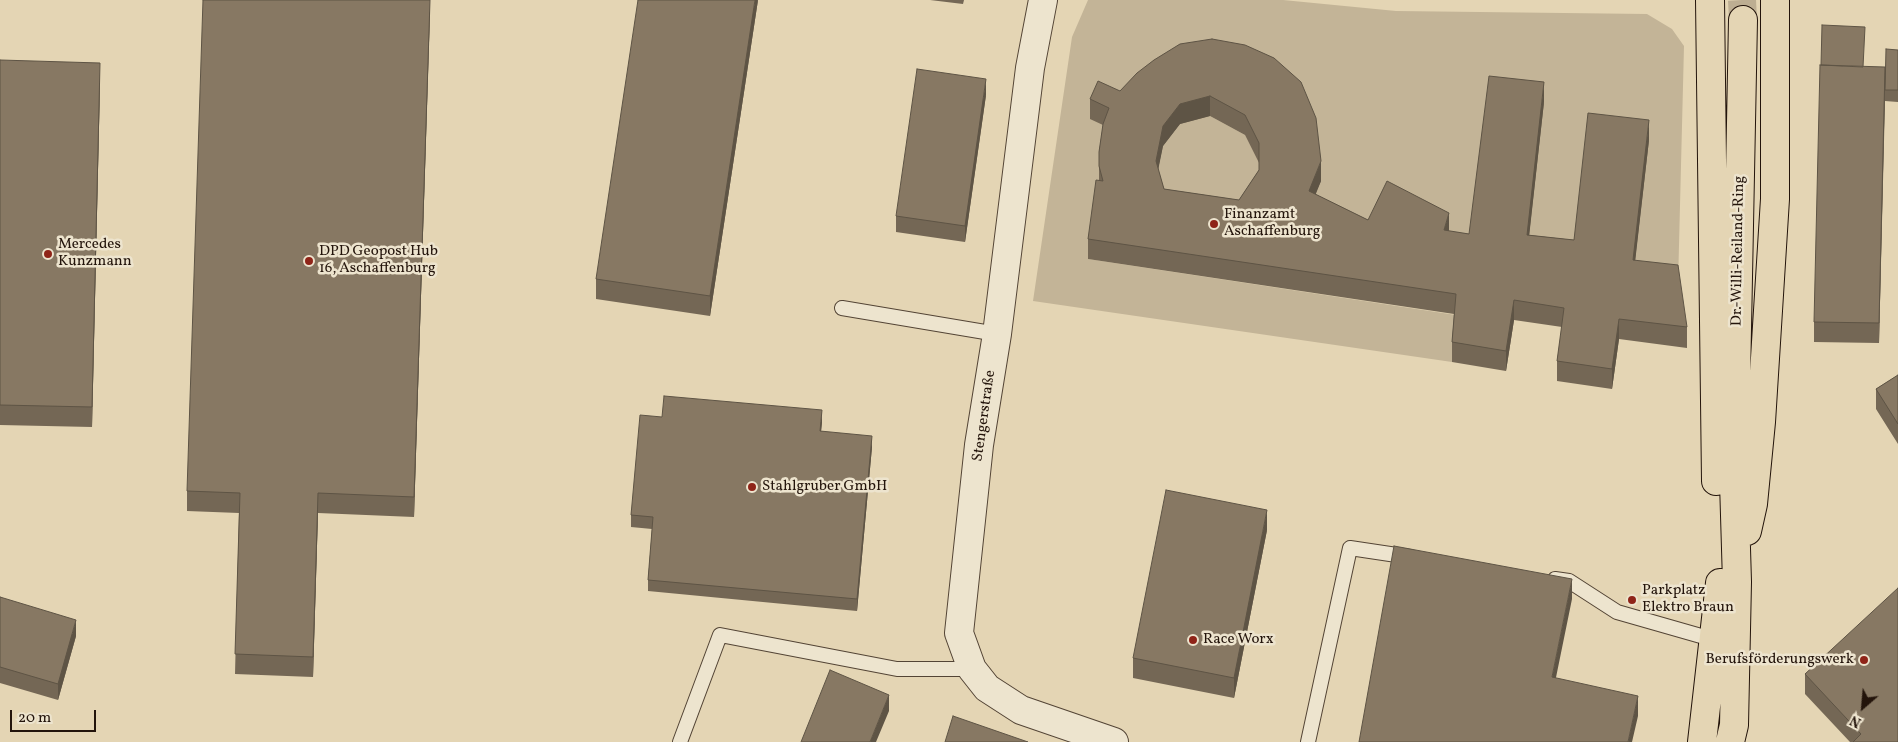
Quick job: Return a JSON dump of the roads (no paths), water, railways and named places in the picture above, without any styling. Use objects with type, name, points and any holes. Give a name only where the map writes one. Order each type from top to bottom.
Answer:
[{"type":"main road","points":[[1710,0],[1717,515],[1728,583],[1734,725],[1730,742]]},
{"type":"main road","points":[[1702,742],[1715,640],[1728,583],[1753,504],[1761,422],[1775,199],[1775,0]]},
{"type":"main road","name":"Dr.-Willi-Reiland-Ring","points":[[1728,583],[1734,482],[1743,20]]},
{"type":"street","name":"Stengerstraße","points":[[1043,0],[1030,68],[997,334],[979,445],[959,633],[972,669],[987,688],[1021,710],[1114,742]]},
{"type":"lane","points":[[842,308],[997,334]]},
{"type":"lane","points":[[1308,742],[1350,548],[1426,560]]},
{"type":"lane","points":[[1540,577],[1569,582],[1617,612],[1715,640]]},
{"type":"lane","points":[[680,742],[720,635],[897,669],[972,669]]},
{"type":"tunnel","points":[[1742,0],[1743,20]]},
{"type":"place","name":"Finanzamt Aschaffenburg","points":[[1214,224]]},
{"type":"place","name":"Mercedes Kunzmann","points":[[48,254]]},
{"type":"place","name":"DPD Geopost Hub 16, Aschaffenburg","points":[[309,261]]},
{"type":"place","name":"Stahlgruber GmbH","points":[[752,487]]},
{"type":"place","name":"Parkplatz Elektro Braun","points":[[1632,600]]},
{"type":"place","name":"Race Worx","points":[[1193,640]]},
{"type":"place","name":"Berufsförderungswerk","points":[[1864,660]]}]
